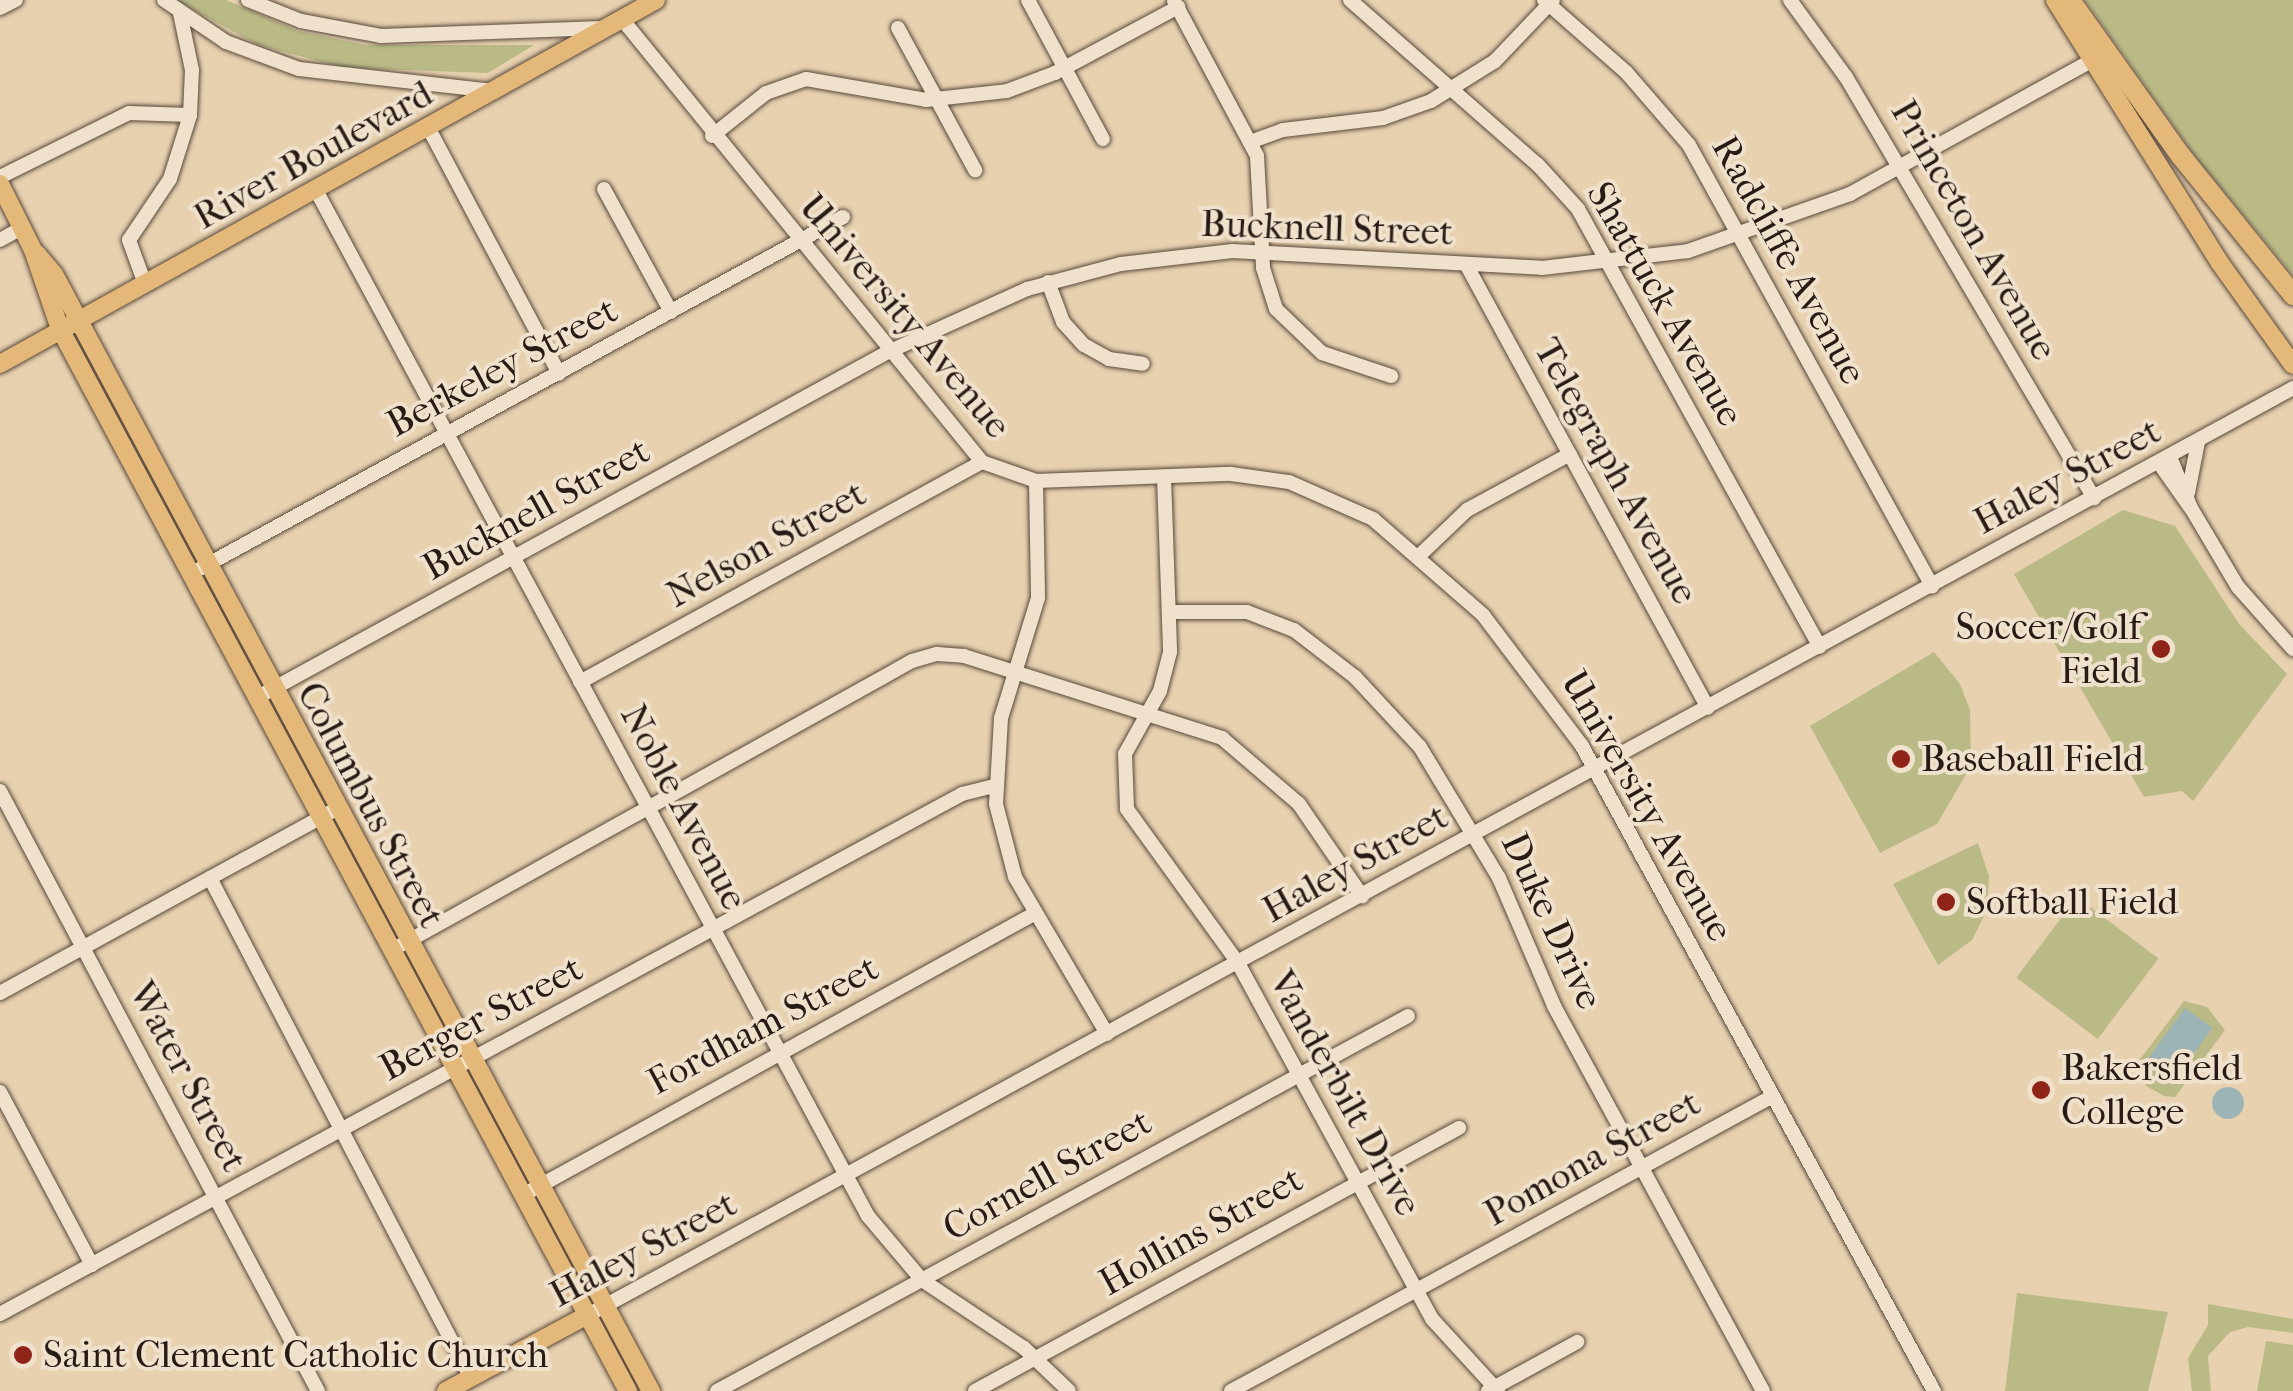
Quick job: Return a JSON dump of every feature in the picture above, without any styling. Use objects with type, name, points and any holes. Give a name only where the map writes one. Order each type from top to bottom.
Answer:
[{"type":"highway","points":[[2070,0],[2181,156],[2293,295]]},
{"type":"main road","name":"River Boulevard","points":[[0,364],[656,0]]},
{"type":"main road","points":[[2056,0],[2220,263],[2293,364]]},
{"type":"main road","name":"Columbus Street","points":[[0,180],[68,324],[398,944],[596,1311],[651,1391]]},
{"type":"main road","name":"Columbus Street","points":[[596,1311],[628,1391]]},
{"type":"main road","name":"Haley Street","points":[[446,1391],[596,1311]]},
{"type":"street","points":[[0,8],[16,0]]},
{"type":"street","points":[[164,0],[237,47],[299,69],[493,91]]},
{"type":"street","points":[[248,0],[301,20],[381,36],[614,24]]},
{"type":"street","points":[[1028,0],[1103,139]]},
{"type":"street","name":"Shattuck Avenue","points":[[1350,0],[1559,186],[1611,264],[1820,647]]},
{"type":"street","name":"Princeton Avenue","points":[[1790,0],[1846,77],[2094,498]]},
{"type":"street","points":[[1250,142],[1283,130],[1383,118],[1452,90],[1495,61],[1549,2]]},
{"type":"street","name":"Radcliffe Avenue","points":[[1549,2],[1670,120],[1742,236],[1932,586]]},
{"type":"street","points":[[712,136],[766,93],[806,78],[938,100],[1007,91],[1065,68],[1176,4],[1262,172],[1262,251],[1269,295],[1296,335],[1322,353],[1391,376]]},
{"type":"street","points":[[145,284],[129,240],[170,179],[190,115],[192,70],[180,13]]},
{"type":"street","name":"University Avenue","points":[[614,24],[982,462],[1036,481],[1230,474],[1288,482],[1341,501],[1420,554],[1526,664],[1595,770],[1934,1391]]},
{"type":"street","points":[[898,28],[975,170]]},
{"type":"street","name":"Bucknell Street","points":[[265,693],[888,352],[1048,282],[1158,258],[1262,251],[1467,266],[1611,264],[1742,236],[1900,168],[2093,60]]},
{"type":"street","points":[[0,180],[129,112],[190,115]]},
{"type":"street","points":[[428,129],[559,374]]},
{"type":"street","points":[[604,188],[671,312]]},
{"type":"street","name":"Noble Avenue","points":[[316,192],[846,1176],[882,1236],[922,1280],[1036,1358],[1068,1391]]},
{"type":"street","name":"Berkeley Street","points":[[199,570],[843,218]]},
{"type":"street","points":[[0,240],[23,227]]},
{"type":"street","name":"Telegraph Avenue","points":[[1467,266],[1708,708]]},
{"type":"street","points":[[1048,282],[1063,322],[1084,345],[1109,359],[1143,364]]},
{"type":"street","name":"Haley Street","points":[[596,1311],[2293,388]]},
{"type":"street","points":[[2189,501],[2198,442]]},
{"type":"street","points":[[1420,554],[1466,510],[1570,454]]},
{"type":"street","points":[[2164,460],[2238,587],[2293,649]]},
{"type":"street","name":"Nelson Street","points":[[580,682],[982,462]]},
{"type":"street","name":"Vanderbilt Drive","points":[[1164,477],[1168,664],[1125,754],[1127,809],[1238,963],[1446,1340],[1493,1390]]},
{"type":"street","points":[[1036,481],[1038,598],[1001,718],[994,786],[1007,856],[1034,914],[1107,1034]]},
{"type":"street","name":"Duke Drive","points":[[1168,612],[1247,612],[1310,641],[1402,724],[1476,834],[1554,1006],[1763,1391]]},
{"type":"street","points":[[398,944],[923,657],[964,656],[1210,732],[1257,764],[1318,827],[1362,896]]},
{"type":"street","name":"Berger Street","points":[[0,1314],[962,794],[994,786]]},
{"type":"street","name":"Water Street","points":[[0,791],[318,1391]]},
{"type":"street","points":[[0,993],[329,813]]},
{"type":"street","points":[[210,878],[339,1132],[471,1378]]},
{"type":"street","name":"Fordham Street","points":[[530,1189],[1034,914]]},
{"type":"street","name":"Cornell Street","points":[[717,1391],[1408,1016]]},
{"type":"street","points":[[0,1092],[92,1265]]},
{"type":"street","name":"Pomona Street","points":[[1231,1391],[1773,1096]]},
{"type":"street","name":"Hollins Street","points":[[974,1391],[1459,1128]]},
{"type":"street","points":[[1493,1390],[1577,1342]]},
{"type":"green space","points":[[176,0],[226,0],[298,31],[366,45],[534,45],[488,73],[345,68],[258,45]]},
{"type":"green space","points":[[2085,0],[2293,0],[2293,275],[2195,156]]},
{"type":"green space","name":"Soccer/Golf Field","points":[[2123,510],[2175,526],[2239,624],[2287,674],[2193,801],[2182,791],[2144,797],[2014,574]]},
{"type":"green space","name":"Baseball Field","points":[[1934,652],[1960,684],[1970,710],[1971,766],[1937,824],[1880,853],[1810,726]]},
{"type":"green space","name":"Softball Field","points":[[1978,843],[1989,876],[1987,910],[1972,940],[1938,965],[1893,884]]},
{"type":"green space","points":[[2077,897],[2158,958],[2098,1039],[2016,978]]},
{"type":"green space","points":[[2184,1001],[2207,1007],[2225,1030],[2175,1097],[2165,1096],[2146,1086],[2135,1066]]},
{"type":"green space","points":[[2017,1293],[2168,1312],[2148,1391],[2005,1391]]},
{"type":"green space","points":[[2208,1304],[2293,1319],[2293,1333],[2248,1327],[2230,1332],[2208,1356],[2211,1391],[2192,1391],[2188,1358],[2208,1325]]},
{"type":"green space","points":[[2266,1341],[2293,1345],[2293,1391],[2257,1391]]},
{"type":"water","points":[[2185,1008],[2213,1028],[2172,1084],[2144,1064]]},
{"type":"water","points":[[2228,1087],[2239,1092],[2244,1103],[2239,1114],[2228,1119],[2217,1114],[2212,1103],[2217,1092]]},
{"type":"place","name":"Soccer/Golf Field","points":[[2161,649]]},
{"type":"place","name":"Baseball Field","points":[[1901,759]]},
{"type":"place","name":"Softball Field","points":[[1946,902]]},
{"type":"place","name":"Bakersfield College","points":[[2041,1090]]},
{"type":"place","name":"Saint Clement Catholic Church","points":[[23,1355]]}]
